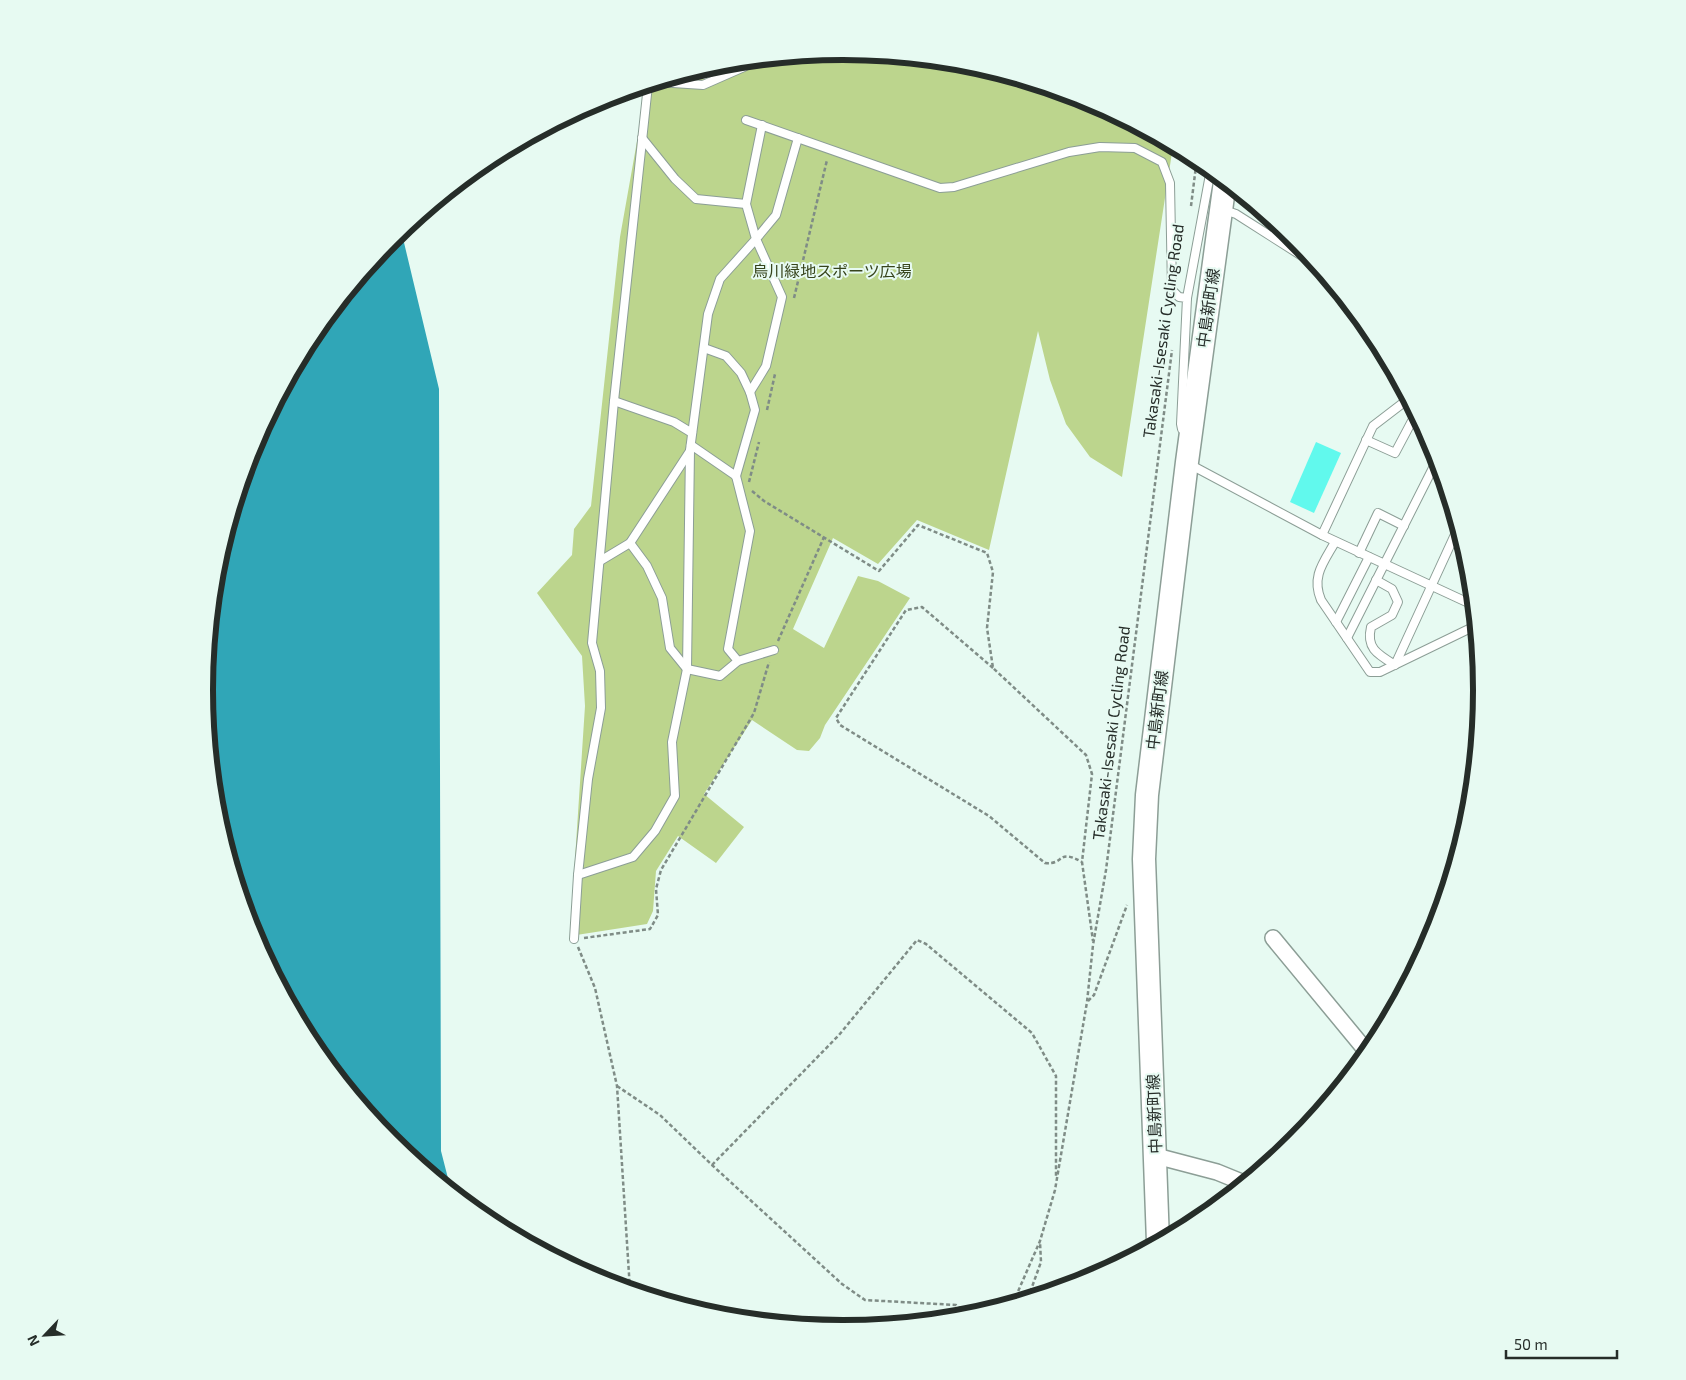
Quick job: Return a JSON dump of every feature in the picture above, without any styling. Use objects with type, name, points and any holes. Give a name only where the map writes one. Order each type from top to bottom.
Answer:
[{"type":"main road","name":"中島新町線","points":[[1158,1236],[1144,859],[1147,796],[1187,456],[1224,188]]},
{"type":"street","points":[[1273,938],[1363,1046]]},
{"type":"street","points":[[1156,1156],[1216,1172],[1238,1181]]},
{"type":"lane","points":[[672,83],[703,86],[741,68]]},
{"type":"lane","points":[[574,939],[578,875],[588,779],[601,708],[600,672],[592,643],[614,401],[647,91]]},
{"type":"lane","points":[[746,120],[940,188],[954,187],[1069,152],[1100,147],[1135,148],[1162,162],[1166,171],[1170,184],[1172,290],[1179,297],[1187,298]]},
{"type":"lane","points":[[750,392],[766,366],[782,296],[756,239],[746,204],[762,125]]},
{"type":"lane","points":[[642,138],[675,179],[696,199],[746,204]]},
{"type":"lane","points":[[578,875],[633,857],[655,831],[675,796],[672,742],[687,669],[691,447],[708,314],[720,279],[776,215],[798,138]]},
{"type":"lane","points":[[1209,178],[1187,298],[1181,424],[1187,456],[1322,536],[1431,586],[1466,599]]},
{"type":"lane","points":[[1222,210],[1236,214],[1293,250]]},
{"type":"lane","points":[[704,348],[726,356],[741,373],[750,392],[754,410],[736,476],[750,531],[728,649],[738,661]]},
{"type":"lane","points":[[614,401],[674,422],[692,433]]},
{"type":"lane","points":[[1322,536],[1373,426],[1404,403]]},
{"type":"lane","points":[[1366,440],[1395,453],[1413,421]]},
{"type":"lane","points":[[600,561],[630,543],[691,447]]},
{"type":"lane","points":[[691,447],[736,476]]},
{"type":"lane","points":[[1347,638],[1433,470]]},
{"type":"lane","points":[[1359,553],[1378,513],[1404,526]]},
{"type":"lane","points":[[1395,665],[1454,536]]},
{"type":"lane","points":[[1335,542],[1317,578],[1316,589],[1321,600],[1370,672],[1380,672],[1470,629]]},
{"type":"lane","points":[[630,543],[647,566],[662,598],[670,648],[687,669],[720,676],[738,661],[774,650]]},
{"type":"lane","points":[[1336,622],[1369,557]]},
{"type":"lane","points":[[1376,580],[1392,589],[1398,602],[1392,615],[1371,626],[1368,638],[1372,647],[1380,656],[1395,665]]},
{"type":"path","points":[[792,303],[830,148]]},
{"type":"path","name":"Takasaki-Isesaki Cycling Road","points":[[1191,208],[1196,168]]},
{"type":"path","name":"Takasaki-Isesaki Cycling Road","points":[[1016,1296],[1040,1241],[1056,1184],[1087,1002],[1093,945],[1106,870],[1173,345]]},
{"type":"path","points":[[767,410],[776,371]]},
{"type":"path","points":[[760,439],[748,487],[764,501],[879,571],[918,525],[987,553],[993,572],[987,628],[993,668]]},
{"type":"path","points":[[630,1283],[617,1086],[595,988],[574,939],[650,929],[658,914],[656,889],[660,870],[754,713],[774,650],[824,537]]},
{"type":"path","points":[[1082,862],[1067,855],[1052,864],[1045,863],[989,816],[840,725],[836,718],[906,610],[922,607],[993,668],[1086,755],[1092,774],[1082,862],[1093,945]]},
{"type":"path","points":[[1087,1002],[1094,995],[1126,905],[1145,897]]},
{"type":"path","points":[[712,1165],[839,1035],[917,940],[926,944],[1032,1033],[1056,1076],[1056,1184]]},
{"type":"path","points":[[617,1086],[660,1115],[842,1284],[865,1300],[956,1305],[961,1309]]},
{"type":"path","points":[[1030,1292],[1041,1262],[1040,1241]]},
{"type":"green space","name":"烏川緑地スポーツ広場","points":[[802,61],[884,61],[925,65],[1006,81],[1046,93],[1122,125],[1172,153],[1122,477],[1090,457],[1066,424],[1050,380],[1038,331],[989,550],[917,520],[878,564],[833,538],[793,629],[824,648],[858,576],[878,581],[910,598],[825,725],[820,738],[809,751],[797,750],[752,720],[704,794],[744,827],[716,863],[678,836],[656,871],[653,911],[647,924],[570,936],[585,706],[582,656],[537,593],[572,555],[574,529],[591,506],[620,237],[646,91],[694,78],[715,80],[716,73],[720,72]]},
{"type":"water","points":[[403,240],[439,389],[441,1151],[449,1181],[428,1164],[369,1105],[343,1074],[297,1005],[278,969],[246,893],[225,813],[214,731],[214,649],[218,608],[234,527],[246,487],[278,411],[297,375],[319,340],[343,306],[369,275]]},
{"type":"building","points":[[1316,442],[1341,453],[1314,513],[1290,502]]}]
